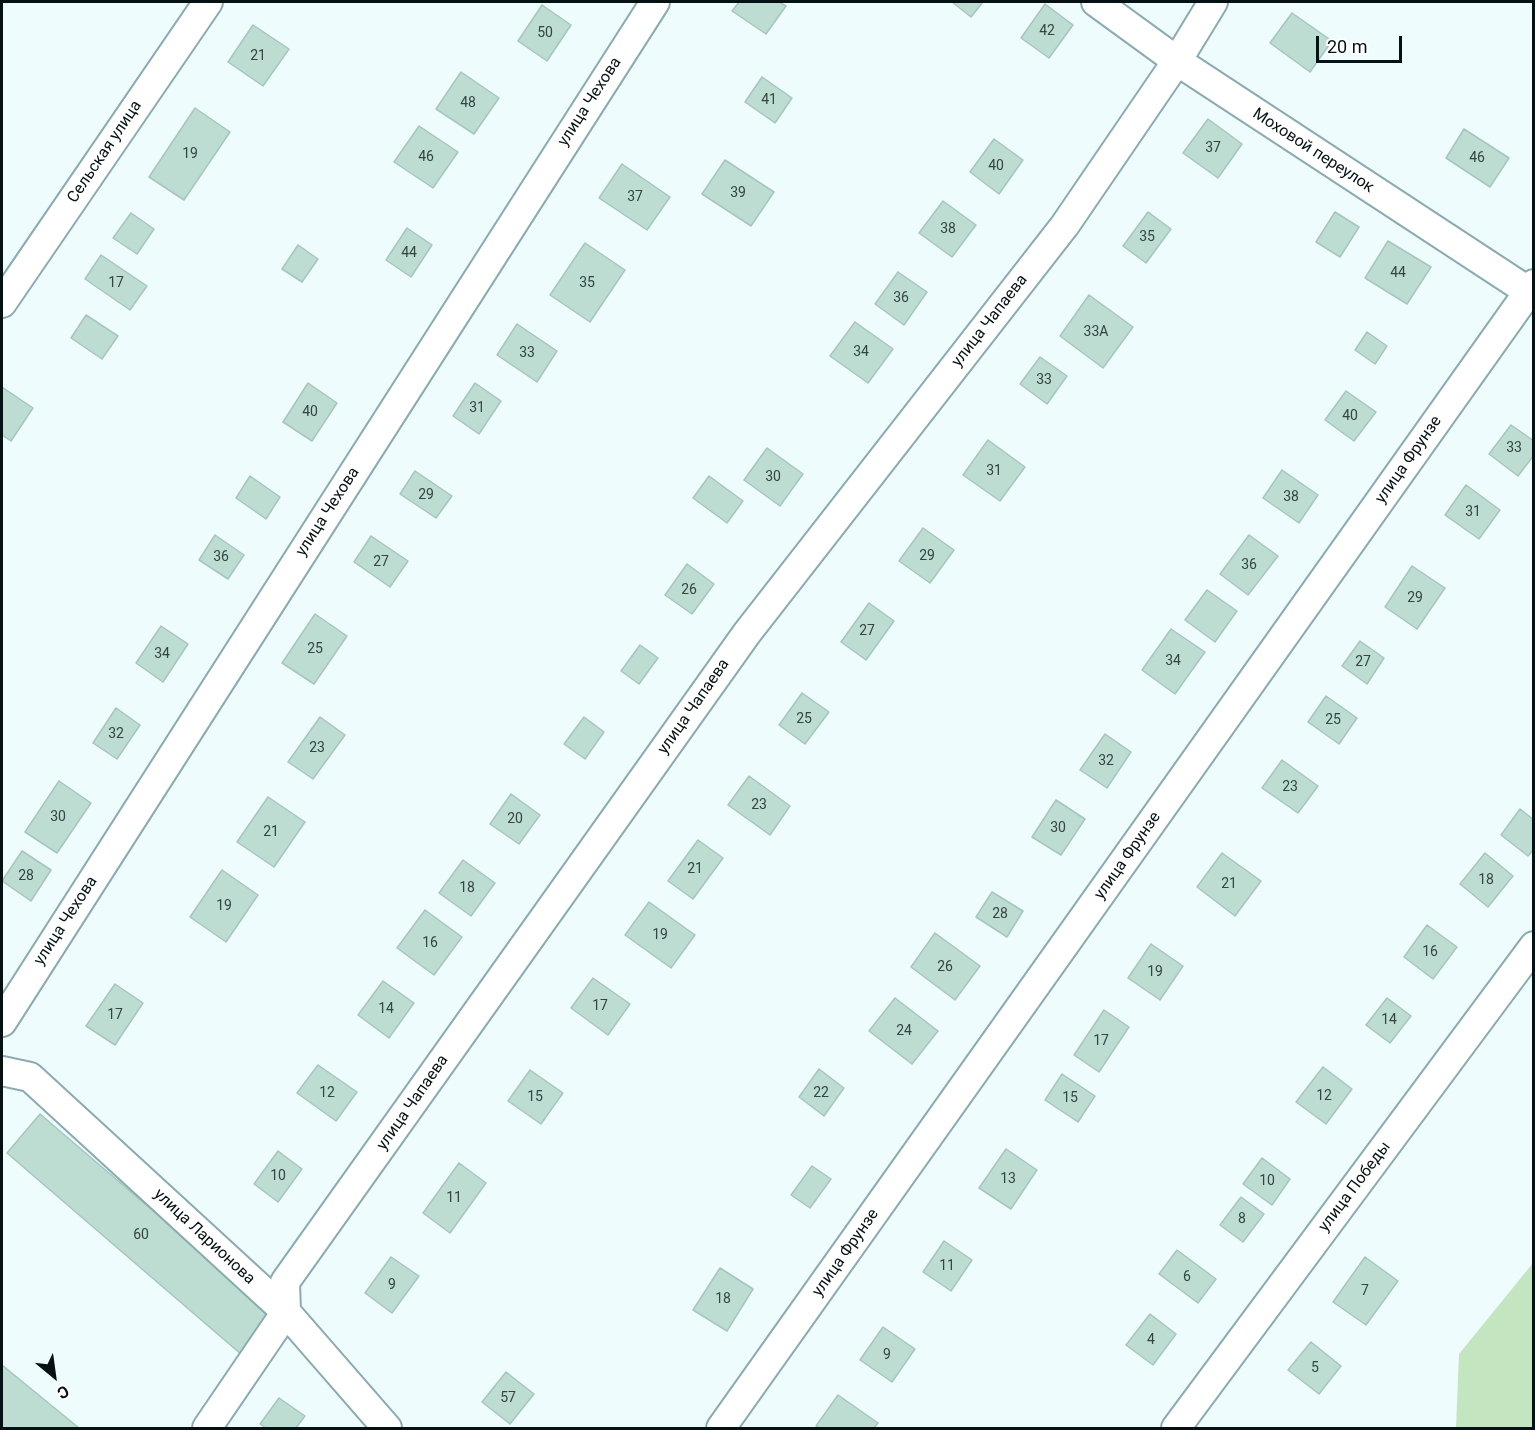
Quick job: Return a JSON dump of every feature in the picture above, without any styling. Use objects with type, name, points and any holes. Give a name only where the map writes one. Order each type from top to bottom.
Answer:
[{"type":"street","name":"Сельская улица","points":[[2,303],[208,2]]},
{"type":"street","name":"улица Чехова","points":[[2,1022],[655,2]]},
{"type":"street","name":"Моховой переулок","points":[[1096,2],[1177,61],[1532,290]]},
{"type":"street","name":"улица Чапаева","points":[[286,1312],[285,1282],[754,624],[1065,225],[1177,61],[1213,2]]},
{"type":"street","name":"улица Фрунзе","points":[[722,1428],[1532,290]]},
{"type":"street","name":"улица Победы","points":[[1176,1428],[1533,946]]},
{"type":"street","name":"улица Ларионова","points":[[2,1071],[30,1077],[286,1312],[387,1428]]},
{"type":"street","points":[[207,1428],[286,1312]]},
{"type":"green space","points":[[1533,1263],[1533,1428],[1456,1428],[1459,1354]]},
{"type":"building","points":[[739,2],[779,2],[786,6],[766,34],[732,11]]},
{"type":"building","points":[[952,2],[983,2],[971,17]]},
{"type":"building","points":[[1045,4],[1073,25],[1049,58],[1021,38]]},
{"type":"building","points":[[542,5],[571,25],[547,61],[518,41]]},
{"type":"building","points":[[1292,13],[1332,41],[1310,72],[1270,43]]},
{"type":"building","points":[[253,25],[289,49],[263,86],[228,62]]},
{"type":"building","points":[[461,72],[499,98],[474,134],[436,109]]},
{"type":"building","points":[[762,77],[792,98],[775,123],[745,102]]},
{"type":"building","points":[[195,108],[230,132],[184,200],[149,177]]},
{"type":"building","points":[[1208,119],[1242,144],[1218,178],[1183,153]]},
{"type":"building","points":[[419,126],[458,152],[433,188],[394,162]]},
{"type":"building","points":[[1464,129],[1509,158],[1490,187],[1446,158]]},
{"type":"building","points":[[994,139],[1023,160],[999,194],[970,172]]},
{"type":"building","points":[[725,160],[774,192],[751,226],[702,194]]},
{"type":"building","points":[[622,164],[670,197],[647,230],[599,198]]},
{"type":"building","points":[[943,201],[976,225],[952,257],[919,233]]},
{"type":"building","points":[[1148,212],[1171,229],[1146,263],[1123,246]]},
{"type":"building","points":[[1335,212],[1359,227],[1340,257],[1316,242]]},
{"type":"building","points":[[131,213],[154,229],[137,254],[113,238]]},
{"type":"building","points":[[407,228],[432,245],[411,277],[386,260]]},
{"type":"building","points":[[1388,241],[1431,267],[1407,304],[1365,278]]},
{"type":"building","points":[[585,243],[625,270],[590,322],[550,295]]},
{"type":"building","points":[[298,245],[318,259],[302,282],[282,269]]},
{"type":"building","points":[[101,255],[147,286],[130,310],[85,279]]},
{"type":"building","points":[[898,272],[927,292],[904,325],[875,304]]},
{"type":"building","points":[[1089,295],[1133,327],[1103,368],[1060,336]]},
{"type":"building","points":[[86,315],[118,336],[102,359],[71,338]]},
{"type":"building","points":[[855,322],[893,349],[868,383],[830,356]]},
{"type":"building","points":[[517,324],[557,351],[537,382],[497,355]]},
{"type":"building","points":[[1367,332],[1387,346],[1375,364],[1355,350]]},
{"type":"building","points":[[1040,357],[1067,376],[1047,404],[1020,384]]},
{"type":"building","points":[[308,383],[337,403],[312,441],[283,422]]},
{"type":"building","points":[[475,383],[501,401],[479,434],[453,416]]},
{"type":"building","points":[[2,387],[33,408],[11,441],[2,435]]},
{"type":"building","points":[[1346,391],[1376,412],[1354,441],[1325,420]]},
{"type":"building","points":[[1511,425],[1534,441],[1534,455],[1518,476],[1489,454]]},
{"type":"building","points":[[988,440],[1025,467],[1000,501],[963,475]]},
{"type":"building","points":[[767,448],[803,474],[780,506],[744,480]]},
{"type":"building","points":[[1282,470],[1318,495],[1299,523],[1263,498]]},
{"type":"building","points":[[415,471],[452,496],[436,518],[400,494]]},
{"type":"building","points":[[250,476],[280,497],[266,519],[236,498]]},
{"type":"building","points":[[709,476],[743,501],[727,523],[693,498]]},
{"type":"building","points":[[1466,485],[1500,510],[1479,539],[1445,515]]},
{"type":"building","points":[[923,528],[954,550],[930,583],[899,561]]},
{"type":"building","points":[[215,535],[244,555],[228,579],[199,560]]},
{"type":"building","points":[[1249,535],[1278,556],[1248,595],[1220,574]]},
{"type":"building","points":[[371,536],[408,561],[390,587],[354,562]]},
{"type":"building","points":[[687,564],[714,584],[692,614],[665,595]]},
{"type":"building","points":[[1412,566],[1445,588],[1417,629],[1385,607]]},
{"type":"building","points":[[1207,590],[1237,611],[1215,642],[1185,620]]},
{"type":"building","points":[[869,603],[894,621],[866,660],[841,642]]},
{"type":"building","points":[[315,614],[347,636],[314,684],[282,663]]},
{"type":"building","points":[[161,626],[188,644],[163,682],[136,663]]},
{"type":"building","points":[[1171,629],[1205,652],[1175,694],[1142,670]]},
{"type":"building","points":[[1360,641],[1384,658],[1367,684],[1342,666]]},
{"type":"building","points":[[640,645],[658,658],[639,684],[621,671]]},
{"type":"building","points":[[802,693],[829,712],[805,744],[779,725]]},
{"type":"building","points":[[1326,696],[1357,718],[1339,744],[1308,722]]},
{"type":"building","points":[[116,708],[140,725],[117,759],[93,743]]},
{"type":"building","points":[[320,717],[345,735],[313,779],[288,762]]},
{"type":"building","points":[[584,717],[604,732],[585,759],[564,744]]},
{"type":"building","points":[[1105,734],[1131,752],[1107,788],[1080,770]]},
{"type":"building","points":[[1282,760],[1318,786],[1298,813],[1262,788]]},
{"type":"building","points":[[749,776],[790,806],[770,835],[728,805]]},
{"type":"building","points":[[59,781],[91,803],[57,853],[25,832]]},
{"type":"building","points":[[511,794],[540,815],[519,844],[490,824]]},
{"type":"building","points":[[268,797],[305,822],[274,867],[237,842]]},
{"type":"building","points":[[1056,800],[1085,819],[1061,855],[1032,837]]},
{"type":"building","points":[[1520,809],[1534,820],[1534,849],[1528,856],[1501,835]]},
{"type":"building","points":[[698,840],[723,858],[693,899],[668,881]]},
{"type":"building","points":[[22,851],[51,870],[31,901],[2,881]]},
{"type":"building","points":[[1222,853],[1261,881],[1235,916],[1197,887]]},
{"type":"building","points":[[1485,853],[1513,876],[1488,907],[1460,884]]},
{"type":"building","points":[[463,860],[495,883],[471,916],[439,893]]},
{"type":"building","points":[[222,870],[258,895],[226,942],[190,917]]},
{"type":"building","points":[[992,892],[1023,911],[1007,937],[976,917]]},
{"type":"building","points":[[649,902],[695,935],[671,968],[625,935]]},
{"type":"building","points":[[425,910],[462,937],[434,975],[397,948]]},
{"type":"building","points":[[1427,925],[1457,947],[1433,979],[1404,957]]},
{"type":"building","points":[[935,933],[980,966],[955,1000],[911,967]]},
{"type":"building","points":[[1151,944],[1183,966],[1160,1000],[1128,978]]},
{"type":"building","points":[[593,978],[630,1004],[608,1035],[571,1008]]},
{"type":"building","points":[[383,981],[414,1003],[389,1038],[358,1015]]},
{"type":"building","points":[[115,984],[143,1003],[115,1045],[86,1026]]},
{"type":"building","points":[[895,998],[938,1031],[912,1064],[869,1031]]},
{"type":"building","points":[[1387,998],[1411,1016],[1390,1043],[1366,1025]]},
{"type":"building","points":[[1104,1010],[1129,1027],[1099,1072],[1074,1055]]},
{"type":"building","points":[[318,1065],[357,1092],[336,1121],[297,1093]]},
{"type":"building","points":[[1323,1067],[1352,1089],[1326,1124],[1296,1102]]},
{"type":"building","points":[[819,1069],[844,1088],[824,1116],[799,1097]]},
{"type":"building","points":[[530,1070],[563,1093],[541,1124],[508,1101]]},
{"type":"building","points":[[1062,1074],[1095,1096],[1078,1122],[1045,1100]]},
{"type":"building","points":[[40,1114],[276,1316],[242,1355],[7,1153]]},
{"type":"building","points":[[1006,1149],[1037,1170],[1011,1209],[979,1188]]},
{"type":"building","points":[[278,1151],[302,1169],[278,1202],[254,1184]]},
{"type":"building","points":[[1262,1158],[1290,1179],[1272,1205],[1243,1184]]},
{"type":"building","points":[[459,1163],[486,1183],[450,1233],[423,1213]]},
{"type":"building","points":[[812,1166],[831,1179],[810,1208],[791,1195]]},
{"type":"building","points":[[1241,1197],[1264,1214],[1243,1242],[1220,1225]]},
{"type":"building","points":[[944,1241],[972,1260],[951,1291],[923,1272]]},
{"type":"building","points":[[1177,1250],[1216,1279],[1198,1303],[1159,1274]]},
{"type":"building","points":[[391,1257],[419,1276],[392,1313],[365,1293]]},
{"type":"building","points":[[1365,1257],[1398,1281],[1366,1325],[1333,1302]]},
{"type":"building","points":[[720,1268],[753,1289],[727,1331],[693,1310]]},
{"type":"building","points":[[1150,1314],[1176,1334],[1153,1365],[1126,1345]]},
{"type":"building","points":[[883,1327],[915,1349],[892,1382],[860,1360]]},
{"type":"building","points":[[1311,1342],[1341,1366],[1319,1394],[1288,1370]]},
{"type":"building","points":[[2,1365],[79,1428],[2,1428]]},
{"type":"building","points":[[506,1372],[534,1394],[510,1424],[482,1402]]},
{"type":"building","points":[[838,1395],[878,1423],[874,1428],[819,1428],[816,1426]]},
{"type":"building","points":[[279,1398],[305,1416],[296,1428],[266,1428],[260,1424]]}]
